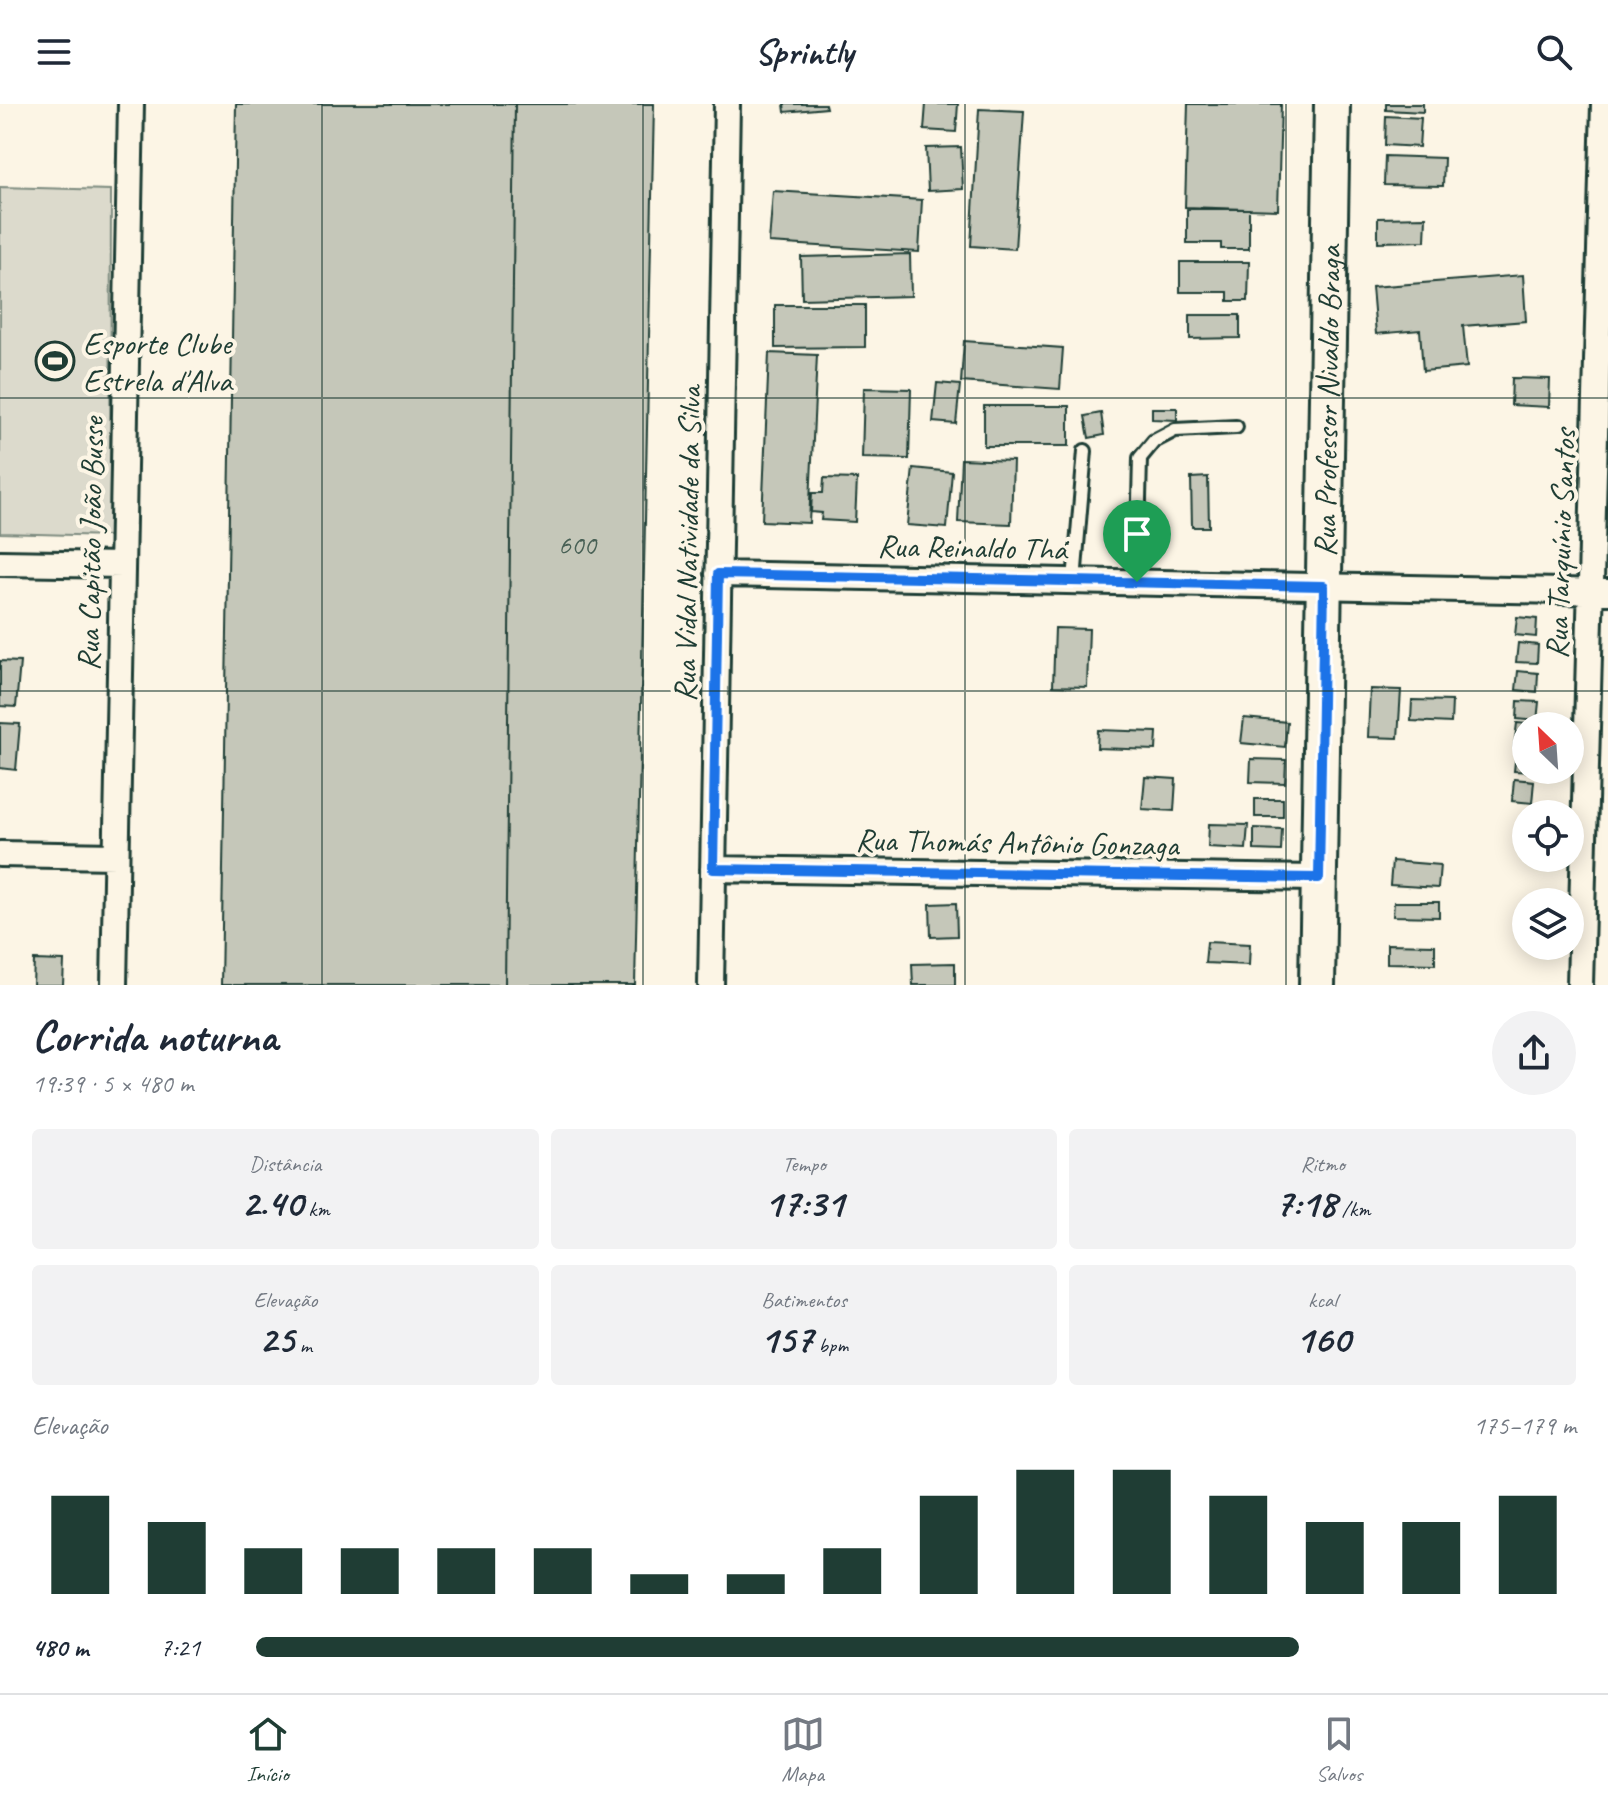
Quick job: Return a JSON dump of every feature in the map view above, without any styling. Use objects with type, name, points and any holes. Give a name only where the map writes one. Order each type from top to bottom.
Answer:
[{"type":"main road","name":"Rua Professor Nivaldo Braga","points":[[1317,985],[1332,104]]},
{"type":"street","name":"Rua Capitão João Busse","points":[[114,985],[131,104]]},
{"type":"street","name":"Rua Vidal Natividade da Silva","points":[[711,985],[727,104]]},
{"type":"street","name":"Rua Tarquínio Santos","points":[[1580,985],[1599,592],[1604,104]]},
{"type":"street","points":[[0,563],[122,565]]},
{"type":"street","name":"Rua Reinaldo Thá","points":[[718,574],[1599,592]]},
{"type":"street","points":[[0,854],[116,856]]},
{"type":"street","name":"Rua Thomás Antônio Gonzaga","points":[[713,869],[1319,878]]},
{"type":"lane","points":[[1137,582],[1140,458],[1154,441],[1175,430],[1236,427]]},
{"type":"lane","points":[[1074,581],[1085,451]]},
{"type":"shaded area","name":"Esporte Clube Estrela d'Alva","points":[[0,187],[111,190],[110,536],[0,533]]},
{"type":"building","points":[[236,104],[515,104],[505,985],[221,985]]},
{"type":"building","points":[[515,104],[654,104],[635,985],[505,985]]},
{"type":"building","points":[[784,104],[825,104],[826,108],[785,112]]},
{"type":"building","points":[[926,104],[958,104],[956,132],[924,130]]},
{"type":"building","points":[[1188,104],[1281,104],[1278,210],[1185,207]]},
{"type":"building","points":[[1386,104],[1423,104],[1423,112],[1386,110]]},
{"type":"building","points":[[979,109],[1024,111],[1015,249],[971,246]]},
{"type":"building","points":[[1386,116],[1421,118],[1419,147],[1385,145]]},
{"type":"building","points":[[961,147],[963,189],[928,191],[926,148]]},
{"type":"building","points":[[1385,156],[1444,158],[1443,186],[1384,185]]},
{"type":"building","points":[[773,191],[922,200],[919,252],[769,243]]},
{"type":"building","points":[[1187,209],[1249,209],[1249,249],[1221,249],[1221,243],[1187,243]]},
{"type":"building","points":[[1426,217],[1425,241],[1378,242],[1378,218]]},
{"type":"building","points":[[910,254],[911,296],[802,299],[801,257]]},
{"type":"building","points":[[1180,262],[1249,262],[1248,301],[1228,301],[1228,292],[1180,292]]},
{"type":"building","points":[[1523,275],[1526,321],[1463,326],[1467,367],[1423,371],[1420,330],[1376,334],[1372,287]]},
{"type":"building","points":[[775,305],[865,305],[865,347],[775,348]]},
{"type":"building","points":[[1190,315],[1240,315],[1240,338],[1190,339]]},
{"type":"building","points":[[964,341],[1063,348],[1060,389],[961,382]]},
{"type":"building","points":[[769,353],[817,355],[809,523],[762,521]]},
{"type":"building","points":[[1512,378],[1550,379],[1549,407],[1511,405]]},
{"type":"building","points":[[937,383],[960,385],[956,424],[933,422]]},
{"type":"building","points":[[864,388],[911,389],[909,459],[862,458]]},
{"type":"building","points":[[984,406],[1069,406],[1069,446],[984,446]]},
{"type":"building","points":[[1152,408],[1177,408],[1177,420],[1152,419]]},
{"type":"building","points":[[1101,413],[1104,435],[1089,438],[1085,416]]},
{"type":"building","points":[[961,459],[1013,461],[1011,524],[958,522]]},
{"type":"building","points":[[913,468],[952,472],[947,528],[907,525]]},
{"type":"building","points":[[1208,477],[1209,527],[1192,527],[1191,478]]},
{"type":"building","points":[[824,478],[857,479],[855,522],[821,520],[822,513],[811,512],[812,493],[823,493]]},
{"type":"building","points":[[1517,617],[1537,619],[1536,637],[1515,635]]},
{"type":"building","points":[[1055,628],[1089,629],[1087,687],[1053,686]]},
{"type":"building","points":[[1518,643],[1538,645],[1537,663],[1516,662]]},
{"type":"building","points":[[0,661],[20,662],[16,707],[0,706]]},
{"type":"building","points":[[1518,671],[1538,673],[1537,692],[1516,690]]},
{"type":"building","points":[[1370,689],[1401,690],[1398,738],[1368,737]]},
{"type":"building","points":[[1412,700],[1452,701],[1451,723],[1411,721]]},
{"type":"building","points":[[1518,701],[1539,702],[1538,712],[1517,712]]},
{"type":"building","points":[[1244,718],[1287,722],[1285,747],[1241,743]]},
{"type":"building","points":[[0,723],[20,724],[16,770],[0,768]]},
{"type":"building","points":[[1098,730],[1157,732],[1156,750],[1097,748]]},
{"type":"building","points":[[1251,759],[1286,760],[1285,783],[1250,782]]},
{"type":"building","points":[[1145,777],[1176,779],[1174,811],[1142,809]]},
{"type":"building","points":[[1514,784],[1534,784],[1532,800],[1512,800]]},
{"type":"building","points":[[1255,799],[1283,799],[1283,817],[1255,817]]},
{"type":"building","points":[[1209,824],[1248,825],[1246,849],[1208,847]]},
{"type":"building","points":[[1254,828],[1282,829],[1281,851],[1254,850]]},
{"type":"building","points":[[1392,861],[1440,865],[1438,888],[1390,885]]},
{"type":"building","points":[[1394,902],[1439,902],[1439,917],[1393,916]]},
{"type":"building","points":[[956,903],[957,936],[931,937],[930,904]]},
{"type":"building","points":[[1207,942],[1250,944],[1249,965],[1205,963]]},
{"type":"building","points":[[1387,944],[1435,945],[1435,964],[1387,963]]},
{"type":"building","points":[[34,960],[64,961],[63,985],[33,985]]},
{"type":"building","points":[[955,963],[955,985],[913,985],[912,964]]},
{"type":"place","name":"Esporte Clube Estrela d'Alva","points":[[55,361]]},
{"type":"route","points":[[718,574],[1137,582],[1324,586],[1319,878],[713,869],[718,574]]}]
